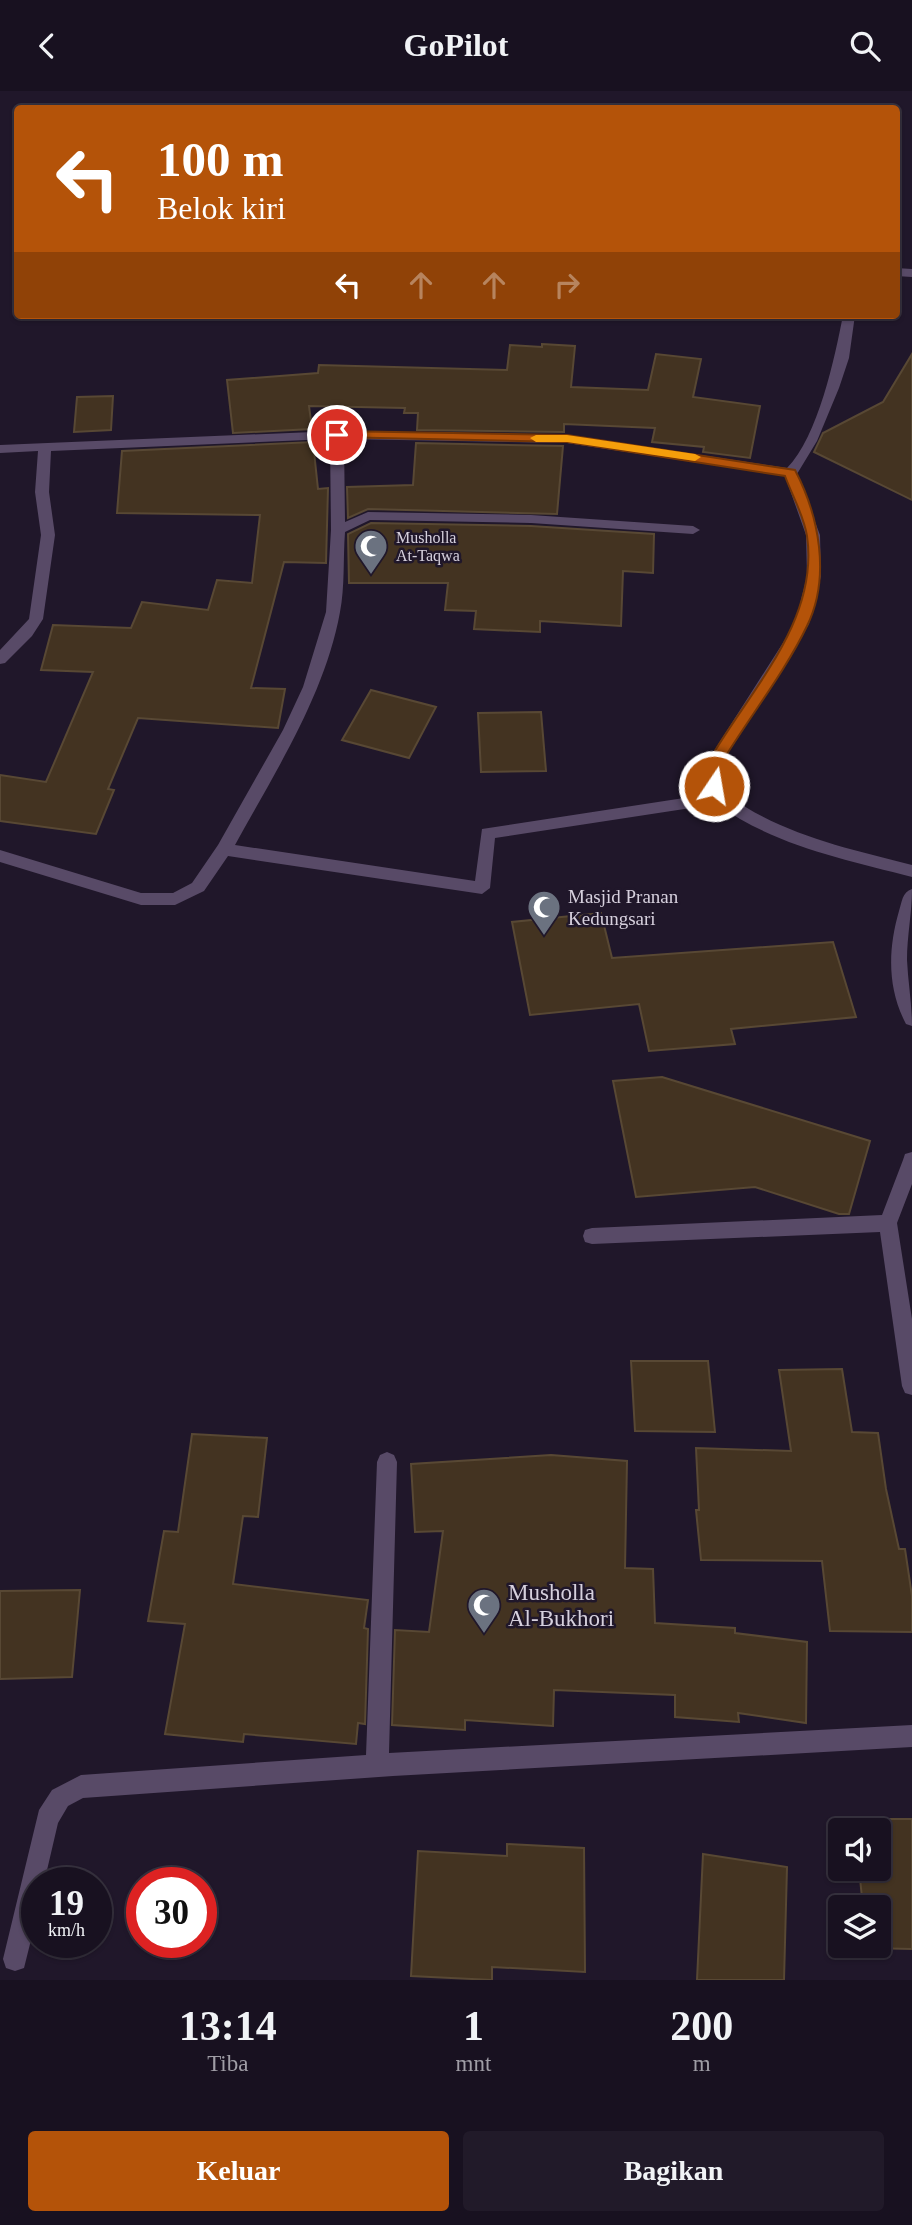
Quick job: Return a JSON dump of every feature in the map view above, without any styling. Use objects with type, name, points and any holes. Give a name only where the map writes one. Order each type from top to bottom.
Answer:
[{"type":"street","points":[[0,449],[337,435],[567,439],[790,473],[798,468],[841,364],[848,319]]},
{"type":"street","points":[[0,856],[141,899],[175,899],[198,887],[224,849],[291,730],[310,687],[333,612],[338,530],[337,435]]},
{"type":"street","points":[[0,659],[27,633],[36,619],[48,535],[42,492],[45,447]]},
{"type":"street","points":[[790,473],[813,535],[814,576],[802,624],[720,754],[713,773],[714,786],[720,798],[740,815],[771,829],[912,871]]},
{"type":"street","points":[[338,530],[368,516],[531,519],[693,530]]},
{"type":"street","points":[[224,849],[482,888],[488,833],[720,798]]},
{"type":"street","points":[[912,895],[898,944],[898,976],[912,1019]]},
{"type":"street","points":[[912,1160],[888,1223],[912,1386]]},
{"type":"street","points":[[592,1236],[888,1223]]},
{"type":"street","points":[[377,1764],[387,1462]]},
{"type":"street","points":[[15,1959],[47,1818],[60,1798],[81,1787],[377,1764],[715,1749],[912,1736]]},
{"type":"building","points":[[542,344],[575,346],[571,387],[648,390],[656,354],[701,359],[693,397],[760,406],[750,458],[703,452],[704,447],[652,442],[655,428],[564,424],[564,432],[417,430],[418,413],[404,413],[405,408],[309,406],[312,429],[233,433],[227,380],[318,373],[319,365],[507,370],[510,345],[542,347]]},
{"type":"building","points":[[912,354],[912,500],[814,452],[823,433],[883,402]]},
{"type":"building","points":[[113,396],[111,430],[74,432],[77,397]]},
{"type":"building","points":[[313,442],[318,489],[328,488],[326,563],[284,562],[251,688],[285,689],[278,728],[138,718],[108,789],[114,790],[96,834],[0,821],[0,775],[46,782],[93,672],[41,670],[53,625],[131,628],[142,602],[208,610],[217,580],[252,583],[260,515],[117,513],[122,451]]},
{"type":"building","points":[[416,443],[563,446],[557,514],[368,509],[348,518],[347,487],[413,485]]},
{"type":"building","points":[[371,523],[531,526],[654,534],[653,573],[623,571],[621,626],[540,621],[540,632],[474,629],[476,611],[445,610],[448,583],[349,583],[348,534]]},
{"type":"building","points":[[371,690],[436,707],[409,758],[342,740]]},
{"type":"building","points":[[541,712],[546,771],[481,772],[478,713]]},
{"type":"building","points":[[601,913],[612,958],[833,942],[856,1017],[731,1029],[735,1044],[649,1051],[639,1004],[530,1015],[512,922]]},
{"type":"building","points":[[662,1077],[870,1141],[849,1214],[839,1214],[755,1187],[636,1197],[613,1081]]},
{"type":"building","points":[[631,1361],[708,1361],[715,1432],[635,1431]]},
{"type":"building","points":[[842,1369],[852,1432],[878,1433],[886,1489],[899,1549],[905,1549],[912,1596],[912,1632],[830,1631],[822,1561],[701,1560],[696,1510],[699,1510],[696,1448],[791,1451],[779,1370]]},
{"type":"building","points":[[192,1434],[267,1438],[258,1517],[243,1516],[233,1584],[368,1600],[364,1628],[368,1629],[365,1724],[358,1723],[356,1744],[244,1734],[243,1742],[165,1734],[185,1624],[148,1621],[164,1531],[178,1532]]},
{"type":"building","points":[[551,1455],[627,1461],[625,1568],[653,1569],[655,1623],[735,1628],[735,1633],[807,1642],[806,1723],[738,1713],[739,1722],[675,1717],[675,1695],[554,1690],[553,1726],[465,1720],[465,1730],[392,1725],[395,1630],[429,1632],[443,1531],[415,1532],[411,1464]]},
{"type":"building","points":[[80,1590],[72,1677],[0,1679],[0,1591]]},
{"type":"building","points":[[891,1819],[912,1819],[912,1949],[891,1949],[891,1895],[862,1895],[860,1881],[891,1881]]},
{"type":"building","points":[[507,1844],[584,1848],[585,1972],[492,1967],[492,1980],[411,1976],[418,1851],[507,1856]]},
{"type":"building","points":[[703,1854],[787,1867],[784,1980],[697,1980]]},
{"type":"slow traffic","points":[[536,438],[567,439],[695,457]]},
{"type":"place","name":"Musholla At-Taqwa","points":[[371,576]]},
{"type":"place","name":"Masjid Pranan Kedungsari","points":[[544,937]]},
{"type":"place","name":"Musholla Al-Bukhori","points":[[484,1635]]},
{"type":"route","points":[[337,435],[567,439],[790,473],[813,535],[814,576],[802,624],[720,754],[713,773],[714,786]]}]
